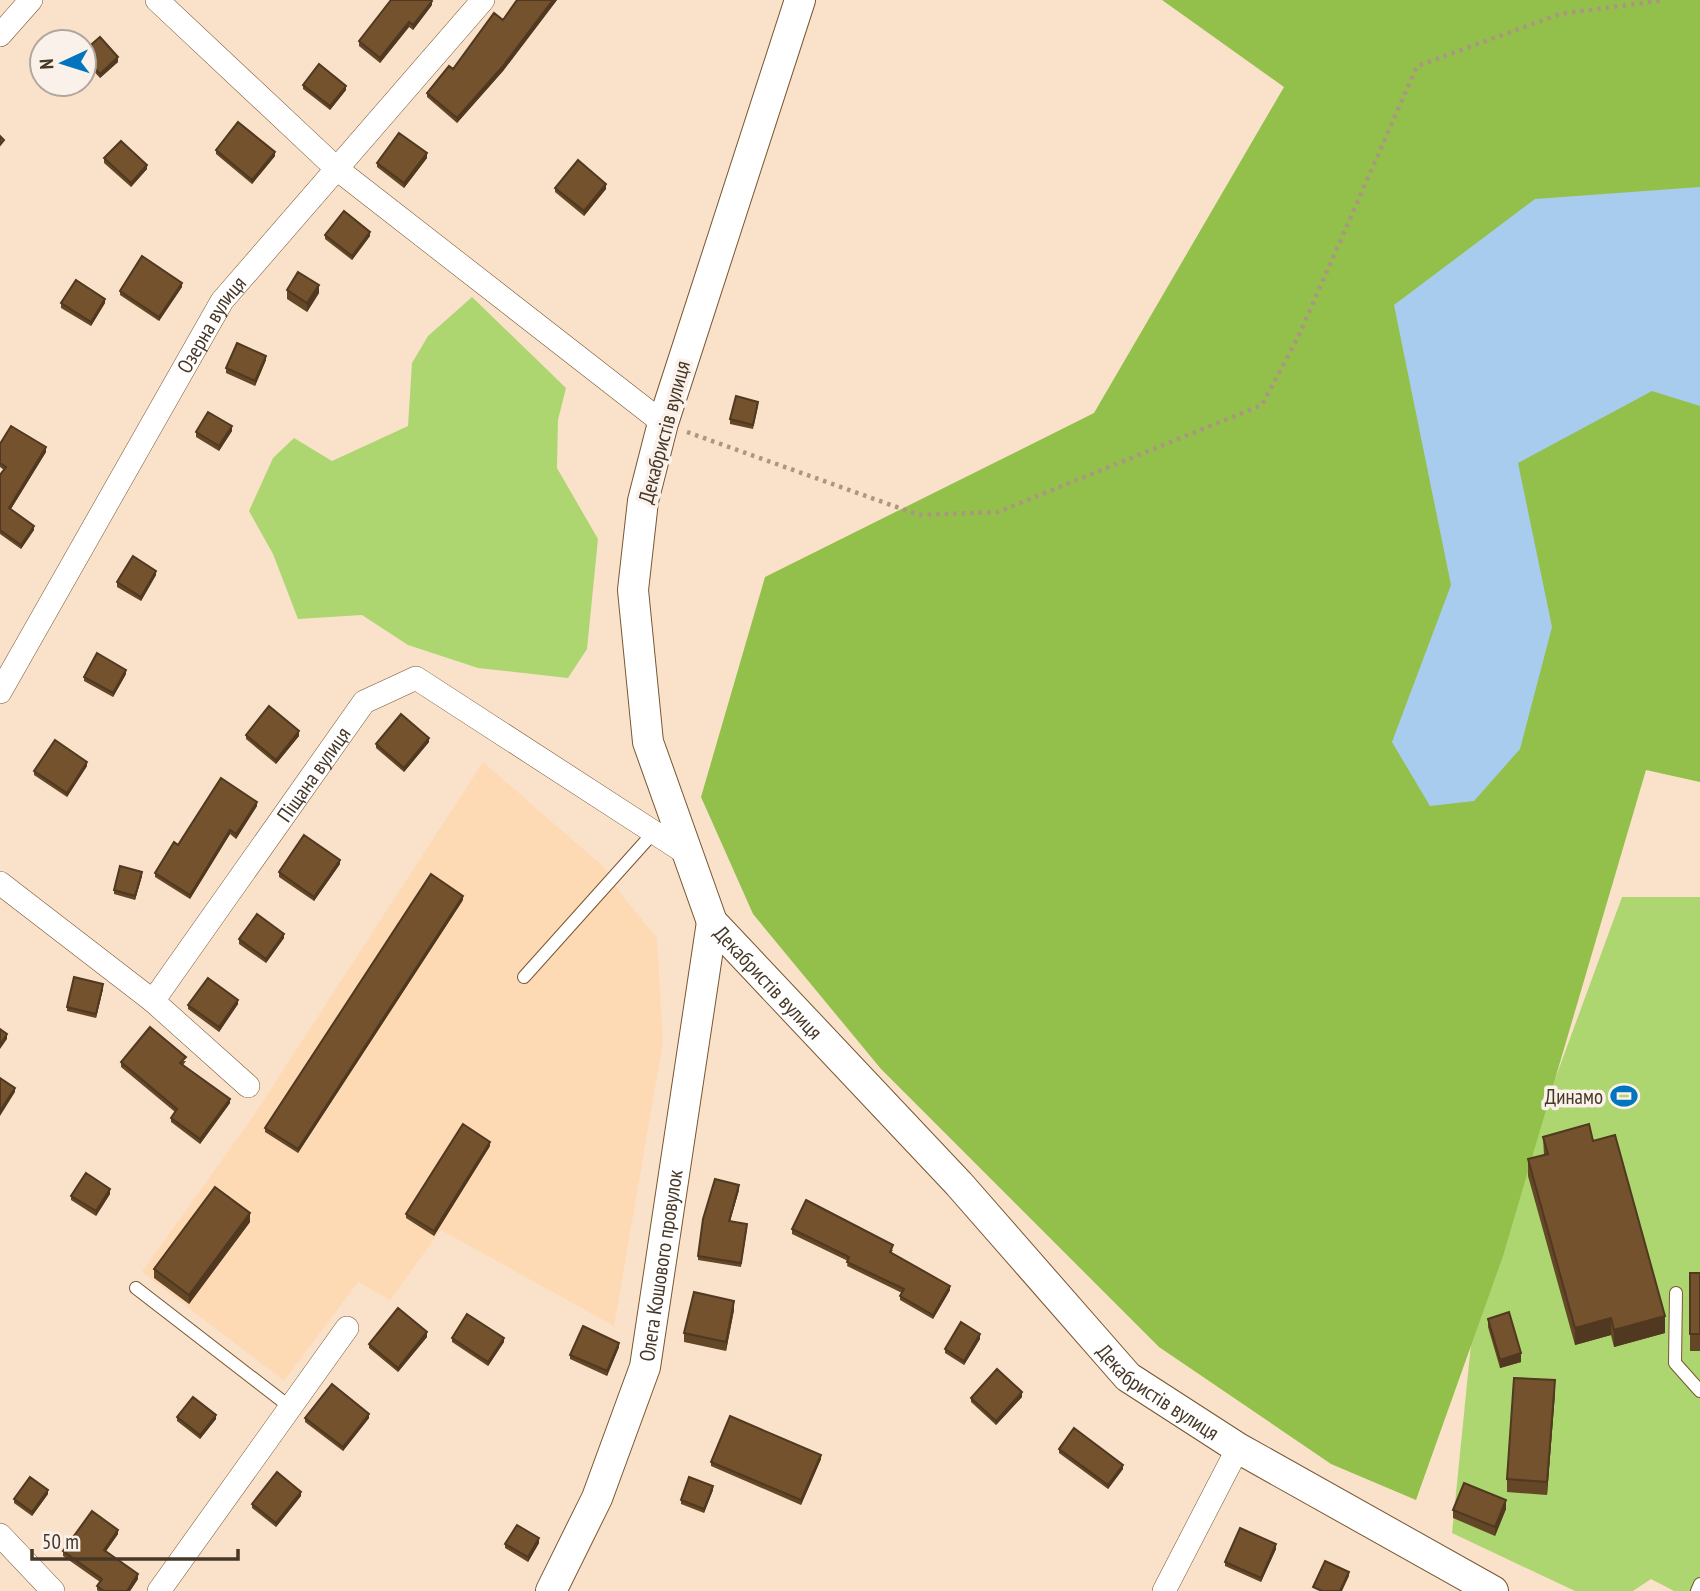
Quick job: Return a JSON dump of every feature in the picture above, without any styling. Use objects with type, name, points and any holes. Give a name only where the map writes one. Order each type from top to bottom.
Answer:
[{"type":"street","points":[[0,35],[31,0]]},
{"type":"street","points":[[157,0],[337,169],[663,423]]},
{"type":"street","name":"Озерна вулиця","points":[[0,692],[222,301],[483,0]]},
{"type":"street","name":"Декабристів вулиця","points":[[800,0],[663,423],[643,501],[633,590],[649,742],[712,922],[958,1184],[1128,1377],[1238,1448],[1493,1591]]},
{"type":"street","name":"Піщана вулиця","points":[[153,1001],[364,702],[416,678],[689,855]]},
{"type":"street","points":[[0,883],[153,1001],[248,1086]]},
{"type":"street","name":"Олега Кошового провулок","points":[[551,1591],[597,1498],[645,1367],[712,922]]},
{"type":"street","points":[[159,1591],[347,1328]]},
{"type":"street","points":[[1164,1591],[1238,1448]]},
{"type":"street","points":[[0,1535],[53,1591]]},
{"type":"lane","points":[[524,977],[654,832]]},
{"type":"lane","points":[[136,1289],[290,1407]]},
{"type":"lane","points":[[1676,1293],[1675,1363],[1698,1384]]},
{"type":"lane","points":[[1697,1591],[1700,1584]]},
{"type":"path","points":[[663,423],[919,515],[998,512],[1262,405],[1299,335],[1417,66],[1559,14],[1665,0]]},
{"type":"shaded area","points":[[483,762],[604,867],[621,894],[657,938],[663,1042],[614,1326],[441,1230],[390,1300],[358,1282],[284,1381],[142,1272],[252,1118]]},
{"type":"green space","points":[[1162,0],[1700,0],[1700,782],[1646,770],[1503,1256],[1416,1500],[1331,1464],[1159,1347],[881,1069],[753,914],[701,797],[765,577],[1094,413],[1284,87]]},
{"type":"green space","points":[[472,297],[566,388],[558,420],[557,468],[598,539],[587,649],[568,678],[478,668],[408,645],[362,615],[298,619],[273,554],[249,511],[273,458],[294,438],[332,461],[408,426],[412,363],[428,336]]},
{"type":"green space","name":"Динамо","points":[[1622,897],[1700,897],[1700,1591],[1674,1591],[1651,1579],[1633,1591],[1575,1591],[1452,1533],[1476,1294]]},
{"type":"water","points":[[1700,187],[1700,406],[1652,391],[1518,463],[1552,627],[1520,749],[1474,801],[1430,806],[1392,742],[1451,585],[1394,305],[1535,199]]},
{"type":"building","points":[[391,0],[432,1],[413,25],[409,22],[380,58],[359,41]]},
{"type":"building","points":[[517,0],[553,0],[503,66],[457,118],[427,93],[449,66],[453,69],[494,13],[503,20]]},
{"type":"building","points":[[100,37],[118,57],[100,74],[98,72]]},
{"type":"building","points":[[319,64],[346,86],[330,106],[303,85]]},
{"type":"building","points":[[238,122],[275,152],[252,180],[216,150]]},
{"type":"building","points":[[399,133],[427,153],[404,183],[377,163]]},
{"type":"building","points":[[121,141],[147,165],[131,183],[104,158]]},
{"type":"building","points":[[578,160],[606,184],[584,211],[555,188]]},
{"type":"building","points":[[344,211],[370,232],[352,256],[325,235]]},
{"type":"building","points":[[142,256],[182,283],[159,317],[120,291]]},
{"type":"building","points":[[298,272],[319,285],[307,303],[287,290]]},
{"type":"building","points":[[76,280],[105,299],[91,322],[61,303]]},
{"type":"building","points":[[237,343],[266,356],[255,381],[226,368]]},
{"type":"building","points":[[736,396],[758,402],[753,425],[730,419]]},
{"type":"building","points":[[208,412],[232,426],[219,446],[196,432]]},
{"type":"building","points":[[11,426],[46,447],[9,508],[34,526],[21,545],[0,530],[0,475],[6,467],[0,463],[0,444]]},
{"type":"building","points":[[133,556],[156,571],[141,597],[117,582]]},
{"type":"building","points":[[97,653],[126,670],[113,693],[84,677]]},
{"type":"building","points":[[269,706],[299,731],[276,760],[246,735]]},
{"type":"building","points":[[401,714],[429,738],[404,768],[376,744]]},
{"type":"building","points":[[55,740],[87,762],[67,793],[34,771]]},
{"type":"building","points":[[221,778],[257,802],[236,834],[230,830],[190,895],[155,873],[174,842],[178,845]]},
{"type":"building","points":[[304,835],[340,860],[314,897],[279,872]]},
{"type":"building","points":[[120,866],[142,872],[135,896],[114,890]]},
{"type":"building","points":[[431,874],[463,896],[298,1149],[265,1128]]},
{"type":"building","points":[[257,914],[284,934],[266,959],[239,939]]},
{"type":"building","points":[[74,977],[103,984],[96,1014],[67,1007]]},
{"type":"building","points":[[208,978],[238,1000],[219,1027],[188,1005]]},
{"type":"building","points":[[150,1027],[186,1057],[180,1063],[230,1099],[200,1139],[171,1118],[177,1109],[121,1062]]},
{"type":"building","points":[[0,1029],[7,1034],[0,1045]]},
{"type":"building","points":[[0,1078],[15,1088],[0,1111]]},
{"type":"building","points":[[463,1124],[490,1142],[434,1231],[406,1214]]},
{"type":"building","points":[[1589,1124],[1593,1141],[1615,1135],[1665,1316],[1614,1330],[1611,1318],[1575,1328],[1528,1159],[1548,1154],[1543,1137]]},
{"type":"building","points":[[86,1173],[110,1189],[96,1211],[71,1196]]},
{"type":"building","points":[[715,1179],[739,1185],[729,1221],[747,1224],[741,1263],[698,1256],[703,1219]]},
{"type":"building","points":[[215,1187],[250,1213],[189,1295],[154,1269]]},
{"type":"building","points":[[806,1200],[893,1245],[890,1252],[950,1286],[933,1315],[900,1296],[904,1289],[847,1262],[849,1257],[792,1229]]},
{"type":"building","points":[[1690,1273],[1700,1273],[1700,1334],[1690,1334]]},
{"type":"building","points":[[694,1292],[734,1301],[726,1342],[684,1333]]},
{"type":"building","points":[[398,1308],[427,1332],[398,1368],[369,1344]]},
{"type":"building","points":[[1509,1312],[1521,1353],[1500,1360],[1488,1319]]},
{"type":"building","points":[[467,1314],[504,1338],[488,1362],[452,1338]]},
{"type":"building","points":[[961,1322],[980,1334],[964,1361],[945,1349]]},
{"type":"building","points":[[583,1326],[619,1343],[607,1371],[570,1355]]},
{"type":"building","points":[[997,1369],[1022,1392],[996,1421],[971,1398]]},
{"type":"building","points":[[1514,1378],[1555,1380],[1547,1482],[1507,1479]]},
{"type":"building","points":[[332,1384],[369,1414],[343,1447],[305,1418]]},
{"type":"building","points":[[193,1397],[216,1415],[200,1435],[177,1417]]},
{"type":"building","points":[[730,1416],[821,1455],[801,1500],[711,1462]]},
{"type":"building","points":[[1074,1428],[1123,1465],[1108,1485],[1059,1449]]},
{"type":"building","points":[[277,1472],[301,1492],[276,1523],[252,1504]]},
{"type":"building","points":[[30,1477],[48,1490],[32,1512],[14,1499]]},
{"type":"building","points":[[689,1477],[713,1486],[704,1509],[681,1500]]},
{"type":"building","points":[[1464,1483],[1506,1500],[1495,1527],[1453,1510]]},
{"type":"building","points":[[92,1511],[118,1530],[104,1550],[138,1574],[127,1591],[104,1591],[97,1586],[102,1579],[63,1551]]},
{"type":"building","points":[[517,1525],[539,1538],[528,1557],[505,1544]]},
{"type":"building","points":[[1240,1528],[1276,1544],[1261,1578],[1225,1562]]},
{"type":"building","points":[[1325,1561],[1349,1572],[1340,1591],[1322,1591],[1313,1587]]},
{"type":"place","name":"Динамо","points":[[1624,1096]]}]
